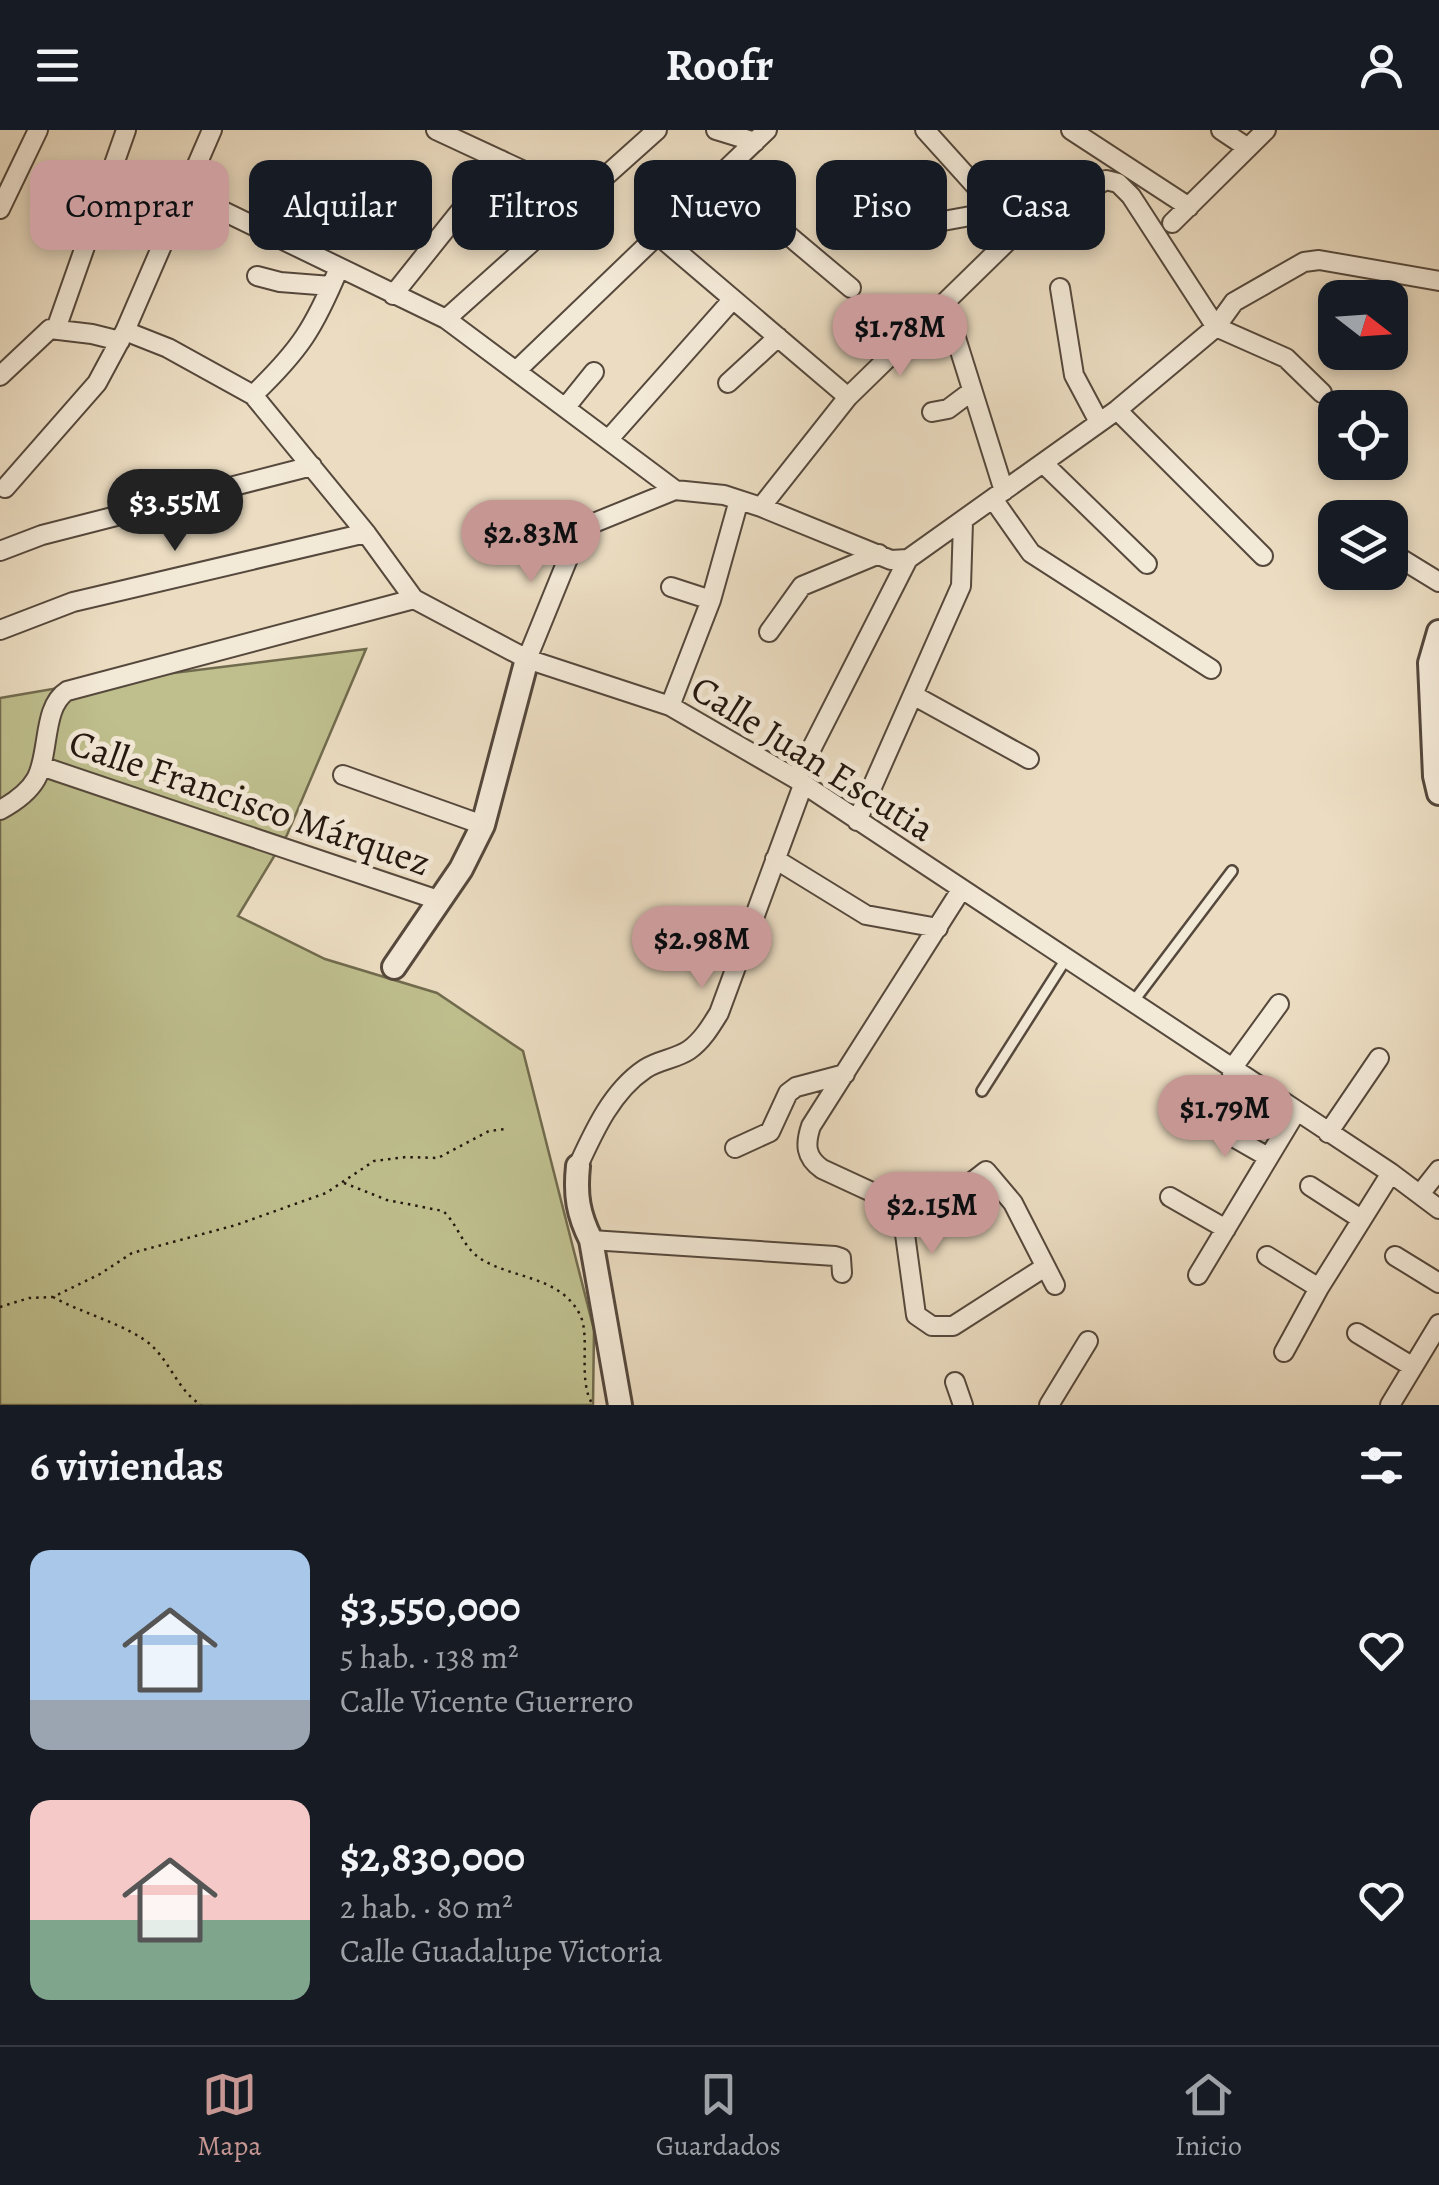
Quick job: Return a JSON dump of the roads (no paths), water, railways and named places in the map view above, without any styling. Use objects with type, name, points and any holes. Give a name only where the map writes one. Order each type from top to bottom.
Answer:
[{"type":"street","points":[[0,209],[38,130]]},
{"type":"street","points":[[0,376],[43,332],[56,329],[126,130]]},
{"type":"street","points":[[199,160],[212,130]]},
{"type":"street","points":[[436,130],[501,160]]},
{"type":"street","points":[[614,169],[656,130]]},
{"type":"street","points":[[716,130],[761,136]]},
{"type":"street","points":[[925,130],[967,177]]},
{"type":"street","points":[[1072,130],[1189,208]]},
{"type":"street","points":[[1221,130],[1248,148]]},
{"type":"street","points":[[1172,223],[1266,130]]},
{"type":"street","points":[[736,160],[761,136]]},
{"type":"street","points":[[1105,181],[1118,182],[1131,196],[1216,327],[1286,358],[1319,390]]},
{"type":"street","points":[[229,213],[446,319],[674,490],[762,507],[893,558]]},
{"type":"street","points":[[393,295],[452,221]]},
{"type":"street","points":[[796,242],[850,288]]},
{"type":"street","points":[[4,488],[97,383],[160,250]]},
{"type":"street","points":[[446,319],[524,250]]},
{"type":"street","points":[[516,371],[644,250]]},
{"type":"street","points":[[675,250],[848,397]]},
{"type":"street","points":[[762,507],[848,397],[998,250]]},
{"type":"street","points":[[769,632],[802,586],[893,558],[962,522],[1117,410],[1216,327],[1234,302],[1312,260],[1439,280]]},
{"type":"street","points":[[253,395],[301,345],[339,268]]},
{"type":"street","points":[[257,276],[331,286]]},
{"type":"street","points":[[1060,288],[1074,375],[1099,422]]},
{"type":"street","points":[[608,440],[733,299]]},
{"type":"street","points":[[945,302],[998,495],[1031,553],[1211,668]]},
{"type":"street","name":"Calle Juan Escutia","points":[[56,329],[122,336],[168,348],[253,395],[366,533],[414,599],[527,659],[670,706],[800,782],[1391,1174],[1439,1210]]},
{"type":"street","points":[[728,383],[778,337]]},
{"type":"street","points":[[566,408],[594,372]]},
{"type":"street","points":[[932,412],[948,409],[972,391]]},
{"type":"street","points":[[1117,410],[1263,556]]},
{"type":"street","points":[[1043,463],[1147,564]]},
{"type":"street","points":[[0,551],[42,536],[312,466]]},
{"type":"street","points":[[537,546],[674,490]]},
{"type":"street","points":[[670,706],[711,600],[739,500]]},
{"type":"street","points":[[858,821],[961,586],[962,522]]},
{"type":"street","points":[[394,967],[460,869],[483,825],[527,659],[580,528]]},
{"type":"street","points":[[0,630],[74,602],[366,533]]},
{"type":"street","points":[[620,1405],[591,1240],[575,1198],[578,1166],[616,1097],[645,1068],[688,1050],[706,1034],[719,1013],[800,782],[893,558]]},
{"type":"street","points":[[1408,563],[1439,582]]},
{"type":"street","points":[[671,588],[711,600]]},
{"type":"street","points":[[0,810],[28,790],[41,766],[60,696],[67,691],[414,599]]},
{"type":"street","points":[[1439,632],[1430,663],[1439,793]]},
{"type":"street","points":[[913,695],[1029,758]]},
{"type":"street","name":"Calle Francisco Márquez","points":[[41,766],[438,900]]},
{"type":"street","points":[[343,775],[483,825]]},
{"type":"street","points":[[775,859],[866,915],[938,928]]},
{"type":"street","points":[[961,890],[811,1126],[806,1152],[822,1169],[888,1200],[902,1212],[939,1218],[959,1192],[986,1171],[1013,1203],[1055,1285]]},
{"type":"street","points":[[1231,1070],[1279,1004]]},
{"type":"street","points":[[1328,1133],[1380,1058]]},
{"type":"street","points":[[735,1148],[770,1132],[788,1093],[796,1087],[845,1074]]},
{"type":"street","points":[[1198,1275],[1296,1112]]},
{"type":"street","points":[[1205,1120],[1268,1158]]},
{"type":"street","points":[[1420,1194],[1439,1170]]},
{"type":"street","points":[[1284,1352],[1391,1174]]},
{"type":"street","points":[[1310,1186],[1361,1219]]},
{"type":"street","points":[[1170,1197],[1226,1229]]},
{"type":"street","points":[[902,1212],[916,1315],[932,1326],[954,1326],[1045,1267]]},
{"type":"street","points":[[591,1240],[835,1256],[842,1262],[842,1273]]},
{"type":"street","points":[[1267,1256],[1319,1288]]},
{"type":"street","points":[[1395,1256],[1439,1283]]},
{"type":"street","points":[[1390,1405],[1439,1324]]},
{"type":"street","points":[[1357,1333],[1413,1367]]},
{"type":"street","points":[[1049,1405],[1088,1341]]},
{"type":"street","points":[[954,1382],[962,1405]]},
{"type":"lane","points":[[1133,1002],[1232,872]]},
{"type":"lane","points":[[982,1092],[1066,958]]}]
